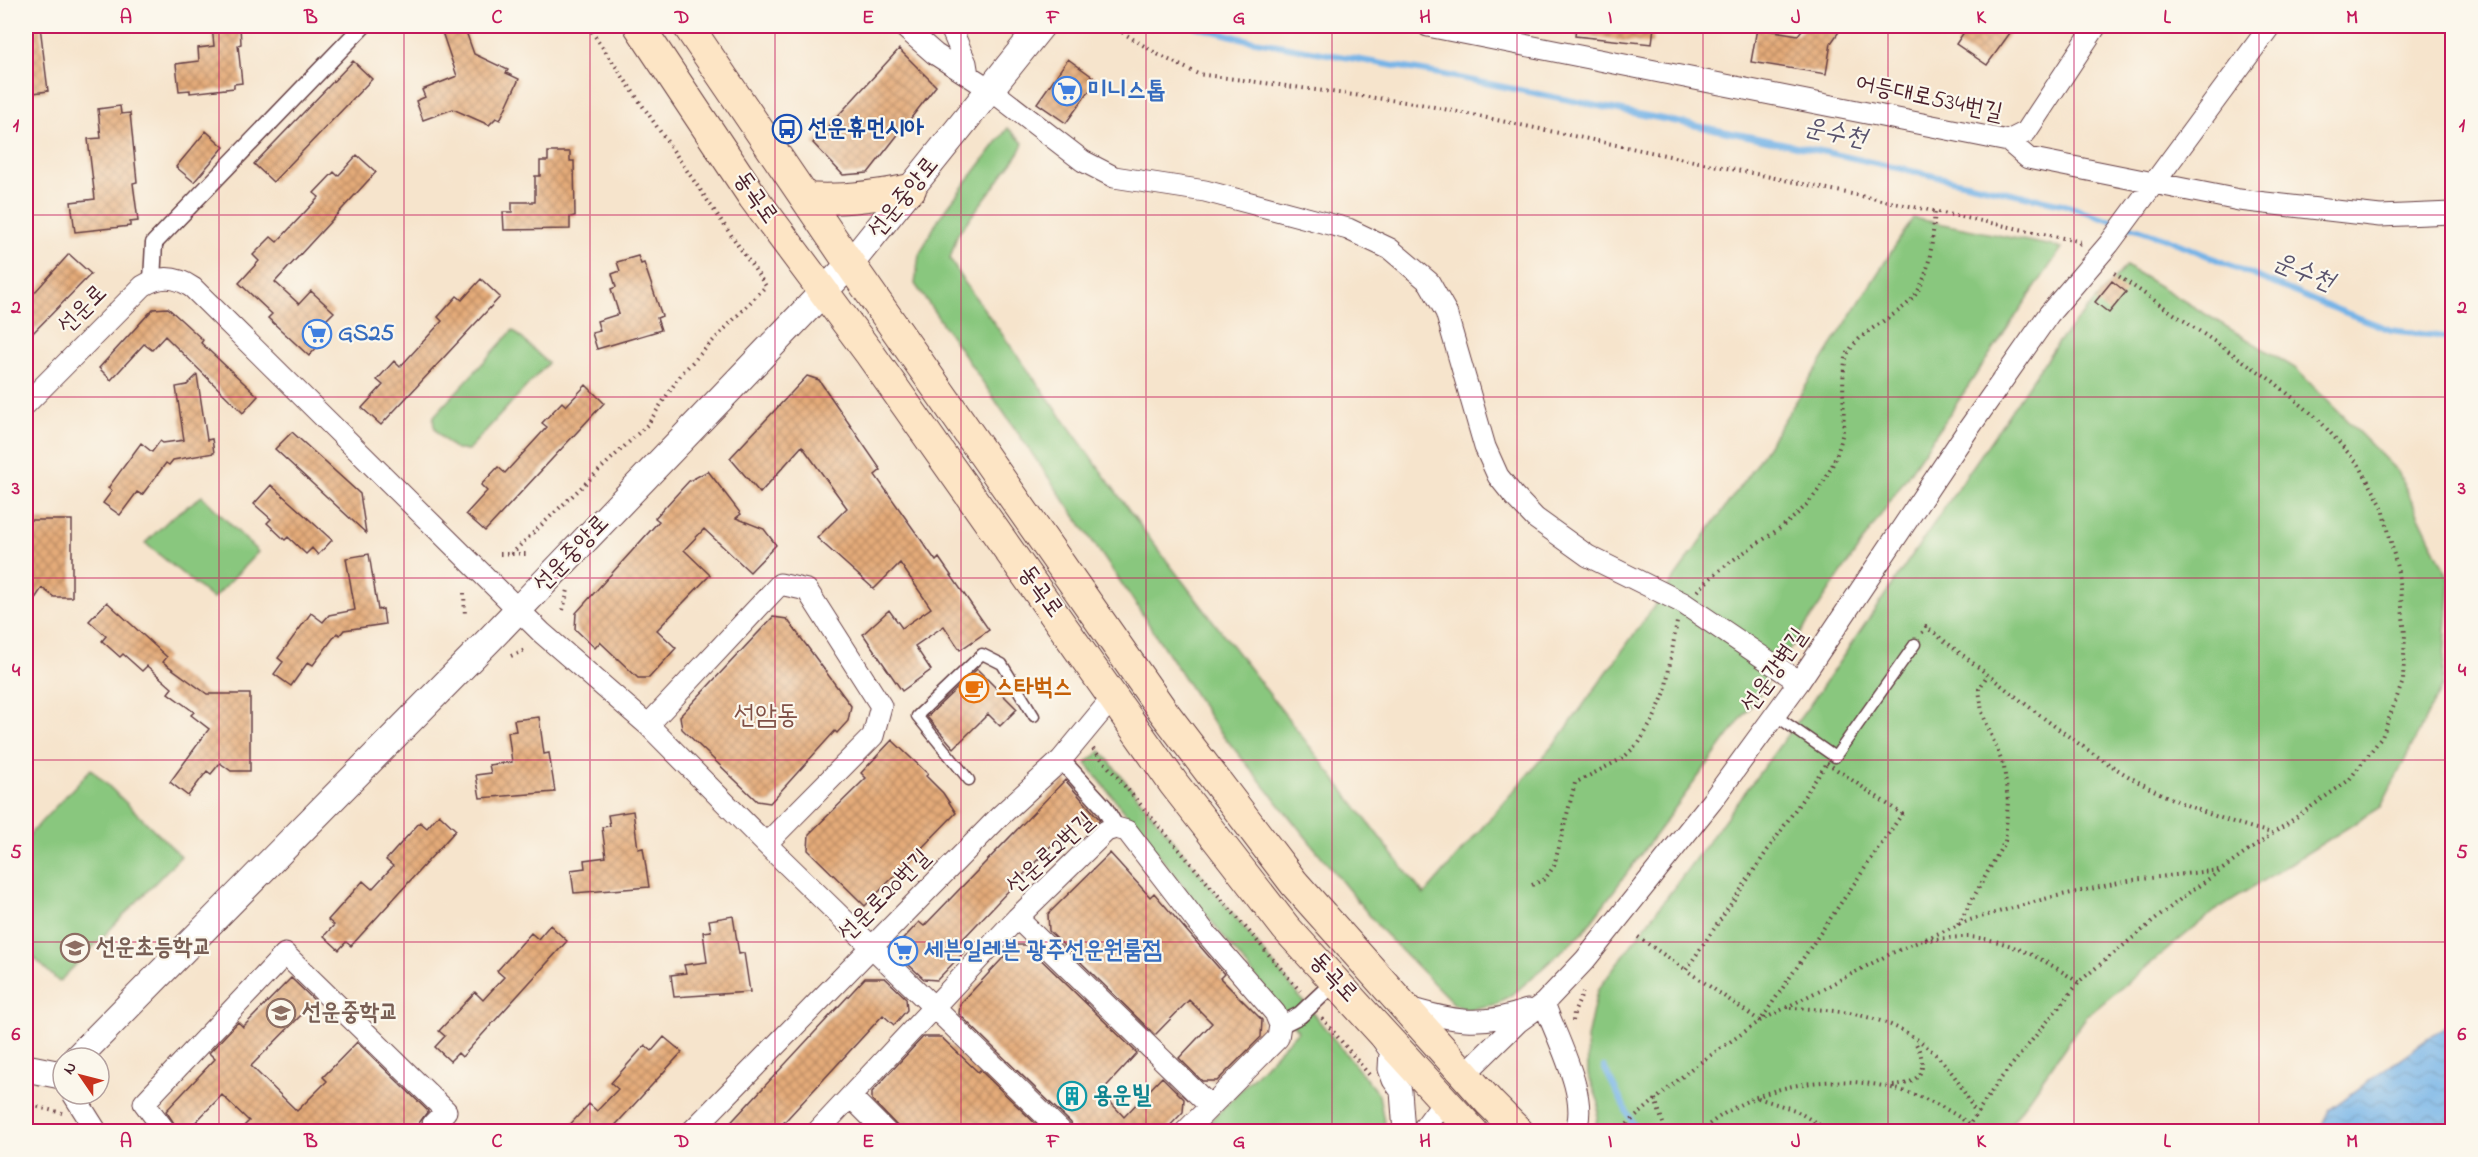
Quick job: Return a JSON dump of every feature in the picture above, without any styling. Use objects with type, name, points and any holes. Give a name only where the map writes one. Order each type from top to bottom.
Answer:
[{"type":"main road","points":[[632,26],[670,74]]},
{"type":"main road","name":"동곡로","points":[[639,26],[753,197],[870,354],[1114,696],[1174,784],[1279,919],[1473,1131]]},
{"type":"main road","name":"동곡로","points":[[688,26],[850,264],[1162,711],[1294,883],[1464,1075],[1519,1131]]},
{"type":"main road","points":[[806,198],[879,195],[911,189]]},
{"type":"street","points":[[363,26],[154,243],[152,280],[174,278],[193,288],[518,610],[648,725],[871,947],[1062,1131]]},
{"type":"street","points":[[903,26],[935,54],[991,90],[1083,161],[1114,177],[1205,191],[1348,229],[1390,249],[1429,282],[1446,312],[1485,447],[1498,476],[1514,496],[1535,518],[1588,556],[1683,603],[1799,682]]},
{"type":"street","points":[[950,26],[966,63],[968,75]]},
{"type":"street","name":"선운중앙로","points":[[95,1046],[850,264],[1041,26]]},
{"type":"street","name":"어등대로534번길","points":[[1428,26],[2008,141],[2028,158],[2150,187],[2380,216],[2452,213]]},
{"type":"street","points":[[2008,141],[2026,132],[2096,26]]},
{"type":"street","name":"선운강변길","points":[[1464,1075],[1518,1022],[1544,1003],[1585,960],[1776,716],[1960,441],[2042,324],[2109,244],[2266,27]]},
{"type":"street","name":"선운로","points":[[26,404],[143,286],[152,280]]},
{"type":"street","points":[[648,725],[780,584],[807,590],[881,706],[873,736],[766,844]]},
{"type":"street","name":"선운로20번길","points":[[691,1131],[999,817],[1060,760],[1114,696]]},
{"type":"street","points":[[1060,760],[1104,807],[1116,828]]},
{"type":"street","name":"선운로2번길","points":[[817,1131],[1017,918],[1106,831],[1116,828],[1127,831],[1204,931],[1275,1013],[1280,1025]]},
{"type":"street","points":[[1017,918],[1210,1106]]},
{"type":"street","points":[[166,1131],[144,1103],[285,954],[446,1111],[433,1124],[441,1131]]},
{"type":"street","points":[[1185,1131],[1278,1038],[1280,1025],[1300,1015],[1336,981]]},
{"type":"street","points":[[1402,1006],[1434,1016],[1480,1022],[1544,1003],[1579,1096],[1578,1125],[1574,1131]]},
{"type":"street","points":[[1360,1007],[1390,1051],[1389,1068],[1401,1091],[1404,1131]]},
{"type":"street","points":[[26,1068],[51,1072]]},
{"type":"street","points":[[851,1097],[886,1131]]},
{"type":"street","points":[[1421,1131],[1444,1101]]},
{"type":"street","points":[[84,1106],[97,1131]]},
{"type":"lane","points":[[1776,716],[1835,757],[1915,644]]},
{"type":"lane","points":[[969,780],[917,716],[982,654],[1002,664],[1034,716]]},
{"type":"path","points":[[511,554],[648,424],[681,374],[766,286],[588,26]]},
{"type":"path","points":[[1112,26],[1159,55],[1198,74],[1420,104],[2082,242],[2075,251]]},
{"type":"path","points":[[1696,594],[1717,570],[1790,522],[1820,488],[1832,465],[1842,436],[1847,354],[1863,335],[1911,299],[1920,285],[1928,263],[1935,212]]},
{"type":"path","points":[[1964,1131],[2032,1039],[2079,983],[2183,897],[2349,780],[2382,737],[2403,681],[2405,634],[2398,572],[2383,508],[2359,465],[2318,419],[2274,382],[2106,268]]},
{"type":"path","points":[[500,554],[528,554]]},
{"type":"path","points":[[562,610],[568,590]]},
{"type":"path","points":[[464,593],[465,616]]},
{"type":"path","points":[[1532,885],[1545,879],[1554,866],[1575,783],[1623,758],[1639,742],[1654,718],[1665,692],[1677,623]]},
{"type":"path","points":[[1915,644],[1926,627],[2129,777],[2181,803],[2246,827],[2272,833]]},
{"type":"path","points":[[511,656],[525,650]]},
{"type":"path","points":[[1957,926],[2005,841],[2008,801],[2004,767],[1982,712],[1979,689],[1988,674]]},
{"type":"path","points":[[1093,749],[1311,1004],[1376,1084]]},
{"type":"path","points":[[1686,970],[1827,763],[1902,814],[1760,1021]]},
{"type":"path","points":[[1618,1131],[1691,1069],[1760,1021],[1922,940],[1957,926],[2048,898],[2133,880],[2222,870]]},
{"type":"path","points":[[1638,937],[1760,1021]]},
{"type":"path","points":[[1922,940],[1969,937],[2022,950],[2050,962],[2079,983]]},
{"type":"path","points":[[1789,1008],[1834,1009],[1881,1019],[1913,1038],[1952,1072],[1976,1113]]},
{"type":"path","points":[[1890,1087],[1908,1085],[1919,1077],[1923,1063],[1921,1051],[1913,1038]]},
{"type":"path","points":[[1700,1131],[1715,1118],[1758,1098],[1817,1081],[1875,1082],[1917,1094],[1948,1109],[1969,1124]]},
{"type":"path","points":[[1758,1098],[1795,1110],[1831,1131]]},
{"type":"path","points":[[1655,1099],[1666,1131]]},
{"type":"path","points":[[26,1104],[62,1112],[68,1122]]},
{"type":"green space","points":[[1008,128],[1023,143],[1017,156],[957,235],[950,259],[1150,539],[1424,895],[1561,736],[1754,467],[1913,218],[2062,248],[1758,696],[1584,931],[1517,991],[1497,1004],[1466,1010],[1454,1004],[1382,931],[1214,724],[1131,597],[915,284],[919,255],[939,218]]},
{"type":"green space","points":[[2126,266],[2295,368],[2398,472],[2450,581],[2442,686],[2381,807],[2214,911],[2086,1017],[2006,1131],[1595,1131],[1599,1103],[1588,1074],[1587,1038],[1597,991],[1809,706],[2058,342]]},
{"type":"green space","points":[[513,330],[548,363],[468,450],[456,450],[436,431],[434,416]]},
{"type":"green space","points":[[202,496],[258,552],[213,599],[145,543],[171,518]]},
{"type":"green space","points":[[1101,751],[1379,1095],[1384,1122],[1381,1131],[1201,1131],[1298,1031],[1086,763]]},
{"type":"green space","points":[[91,769],[181,856],[59,982],[26,950],[26,838]]},
{"type":"water","points":[[2452,1021],[2452,1131],[2319,1131],[2329,1110]]},
{"type":"building","points":[[26,26],[40,26],[48,91],[26,94]]},
{"type":"building","points":[[212,26],[240,26],[241,44],[238,45],[242,83],[234,84],[234,88],[190,93],[190,90],[179,91],[176,64],[199,61],[198,48],[214,46]]},
{"type":"building","points":[[450,26],[464,26],[474,54],[508,70],[506,73],[519,79],[500,120],[496,118],[489,125],[453,109],[423,120],[416,101],[425,97],[422,90],[457,76],[441,29]]},
{"type":"building","points":[[1576,26],[1654,26],[1652,44],[1575,36]]},
{"type":"building","points":[[1805,26],[1843,26],[1831,43],[1826,74],[1751,62],[1757,28],[1798,35]]},
{"type":"building","points":[[1968,26],[2015,26],[1987,65],[1956,44]]},
{"type":"building","points":[[899,49],[936,86],[868,173],[843,175],[813,143]]},
{"type":"building","name":"미니스톱","points":[[1068,59],[1097,80],[1066,123],[1037,103]]},
{"type":"building","points":[[353,61],[372,79],[273,182],[254,164]]},
{"type":"building","points":[[120,106],[121,114],[130,113],[137,182],[133,183],[138,221],[130,222],[130,226],[75,232],[71,202],[95,199],[88,139],[101,138],[98,109]]},
{"type":"building","points":[[206,131],[224,147],[194,182],[176,167]]},
{"type":"building","points":[[548,152],[570,152],[570,161],[574,161],[575,216],[570,217],[570,229],[504,230],[503,212],[512,212],[512,202],[535,202],[535,176],[540,176],[540,161],[548,161]]},
{"type":"building","points":[[357,155],[376,172],[275,282],[299,304],[311,291],[334,312],[321,325],[330,333],[309,356],[268,318],[272,314],[239,283],[259,261],[253,255],[271,237],[277,242],[319,197],[314,193],[334,172],[338,176]]},
{"type":"building","points":[[69,254],[91,274],[26,340],[26,302]]},
{"type":"building","points":[[638,256],[641,264],[644,263],[662,316],[657,318],[661,330],[597,349],[592,333],[600,331],[597,321],[619,314],[611,289],[616,287],[612,274],[620,271],[617,262]]},
{"type":"building","points":[[481,279],[500,297],[381,425],[362,408],[383,385],[377,380],[394,361],[400,367],[442,321],[438,317],[457,296],[462,300]]},
{"type":"building","points":[[2112,281],[2126,292],[2109,313],[2095,302]]},
{"type":"building","points":[[168,308],[203,340],[201,343],[258,396],[243,413],[165,336],[152,350],[144,344],[111,380],[99,368],[153,309]]},
{"type":"building","points":[[197,375],[207,440],[212,439],[214,453],[173,460],[169,465],[166,463],[142,495],[137,492],[120,515],[103,503],[112,491],[108,488],[141,443],[152,452],[160,441],[163,443],[184,440],[176,387],[187,385]]},
{"type":"building","points":[[807,376],[819,380],[881,470],[875,475],[936,561],[939,558],[989,630],[960,650],[944,626],[915,646],[931,670],[902,691],[863,634],[889,610],[902,628],[931,608],[900,563],[874,589],[817,538],[847,508],[802,446],[760,493],[730,458]]},
{"type":"building","points":[[586,385],[604,403],[485,531],[466,514],[487,491],[481,485],[498,467],[505,473],[547,427],[542,423],[562,402],[566,406]]},
{"type":"building","points":[[292,432],[360,494],[366,533],[275,449]]},
{"type":"building","points":[[708,471],[741,514],[736,518],[764,529],[776,545],[750,572],[704,529],[684,550],[710,575],[657,630],[676,648],[649,678],[638,678],[600,642],[595,648],[575,629],[576,613],[659,521],[655,518],[689,481]]},
{"type":"building","points":[[271,485],[332,540],[318,555],[312,548],[306,554],[288,537],[285,540],[267,523],[271,519],[254,504]]},
{"type":"building","points":[[26,520],[72,520],[72,597],[54,597],[42,588],[34,600],[26,593]]},
{"type":"building","points":[[369,554],[378,610],[383,609],[385,624],[344,630],[340,635],[337,633],[313,665],[308,662],[291,686],[274,674],[283,662],[278,658],[311,613],[323,622],[329,615],[355,610],[346,558]]},
{"type":"building","points":[[107,602],[167,657],[163,662],[207,694],[250,694],[250,771],[231,771],[220,763],[211,774],[207,771],[188,796],[170,782],[209,729],[191,715],[194,712],[168,693],[172,688],[147,666],[142,671],[123,654],[120,657],[102,641],[106,636],[89,621]]},
{"type":"building","points":[[773,617],[787,619],[851,706],[848,721],[837,733],[835,731],[770,803],[757,801],[682,729],[680,716]]},
{"type":"building","name":"스타벅스","points":[[977,669],[1017,709],[1000,726],[988,714],[954,748],[927,717]]},
{"type":"building","points":[[539,717],[544,754],[549,753],[555,792],[480,798],[476,775],[491,773],[489,765],[512,762],[508,732],[516,731],[514,720]]},
{"type":"building","points":[[892,740],[928,774],[926,776],[943,793],[956,813],[865,906],[808,850],[809,834],[866,778],[861,773]]},
{"type":"building","points":[[1065,780],[1100,820],[1092,826],[1080,815],[961,941],[968,948],[937,980],[924,979],[893,950],[919,922],[924,926]]},
{"type":"building","points":[[633,811],[638,849],[643,848],[649,887],[574,893],[571,870],[585,868],[584,860],[606,857],[602,827],[610,826],[608,815]]},
{"type":"building","points":[[439,814],[456,830],[351,946],[346,942],[339,950],[324,936],[334,925],[328,920],[363,881],[372,889],[393,866],[386,860],[420,822],[427,828]]},
{"type":"building","points":[[1110,853],[1150,897],[1154,893],[1224,974],[1220,978],[1262,1020],[1261,1037],[1217,1081],[1202,1081],[1179,1058],[1212,1023],[1189,1000],[1155,1035],[1049,931],[1048,914]]},
{"type":"building","points":[[733,916],[739,954],[744,953],[750,992],[674,997],[671,975],[686,973],[684,965],[707,962],[703,932],[711,931],[709,920]]},
{"type":"building","points":[[550,925],[567,941],[462,1057],[458,1053],[450,1061],[435,1047],[445,1036],[439,1031],[475,992],[483,1000],[504,977],[497,971],[531,933],[538,939]]},
{"type":"building","points":[[1015,945],[1026,945],[1137,1053],[1101,1092],[1124,1117],[1162,1077],[1184,1099],[1183,1112],[1165,1131],[1074,1131],[1071,1123],[959,1014],[960,1004]]},
{"type":"building","points":[[291,978],[315,1001],[251,1066],[297,1111],[327,1081],[323,1077],[357,1042],[428,1111],[413,1131],[239,1131],[249,1121],[222,1095],[187,1131],[179,1131],[166,1111],[215,1059],[209,1053],[238,1022],[243,1027]]},
{"type":"building","points":[[865,978],[885,978],[906,998],[907,1010],[894,1025],[883,1015],[776,1131],[723,1131]]},
{"type":"building","points":[[664,1037],[682,1052],[610,1131],[564,1131],[589,1104],[597,1111],[618,1089],[611,1083],[645,1045],[652,1051]]},
{"type":"building","points":[[923,1037],[941,1037],[978,1072],[980,1070],[1043,1131],[902,1131],[872,1100],[872,1092]]},
{"type":"waterway","name":"운수천","points":[[1194,26],[1244,39],[1445,75],[1816,150],[2062,204],[2165,238],[2391,330],[2452,338]]},
{"type":"waterway","points":[[1604,1067],[1637,1132]]},
{"type":"place","name":"미니스톱","points":[[1067,91]]},
{"type":"place","name":"선운휴먼시아","points":[[787,129]]},
{"type":"place","name":"GS25","points":[[317,334]]},
{"type":"place","name":"스타벅스","points":[[974,688]]},
{"type":"place","name":"선운초등학교","points":[[75,948]]},
{"type":"place","name":"세븐일레븐 광주선운원룸점","points":[[903,951]]},
{"type":"place","name":"선운중학교","points":[[281,1013]]},
{"type":"place","name":"용운빌","points":[[1072,1096]]},
{"type":"district","name":"선암동","points":[[766,716]]}]
